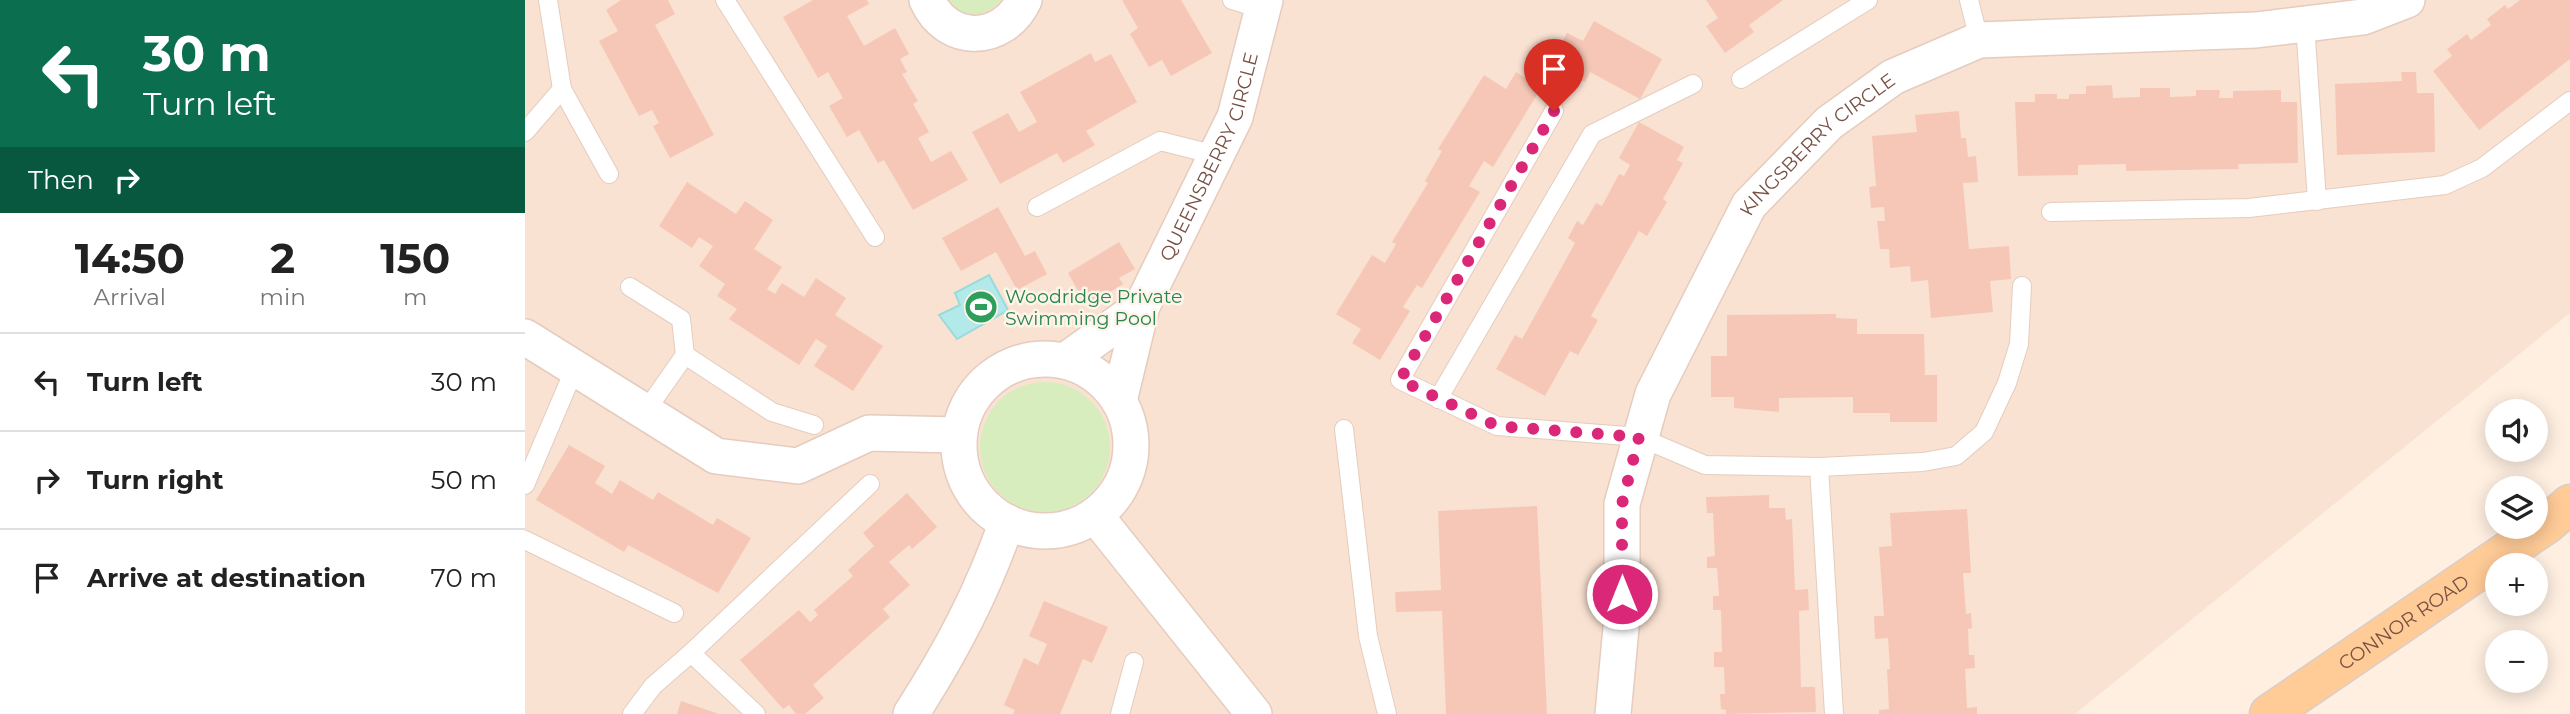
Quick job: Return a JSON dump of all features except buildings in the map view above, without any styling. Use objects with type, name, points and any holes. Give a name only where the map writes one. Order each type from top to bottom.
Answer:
[{"type":"main road","name":"CONNOR ROAD","points":[[2269,714],[2547,524],[2570,504]]},
{"type":"street","points":[[927,0],[944,24],[958,32],[974,35],[991,33],[1006,25],[1024,0]]},
{"type":"street","name":"KINGSBERRY CIRCLE","points":[[1613,714],[1622,617],[1622,504],[1653,394],[1749,205],[1829,122],[1882,85],[1979,40],[2256,30],[2305,24],[2357,8],[2407,0]]},
{"type":"street","name":"QUEENSBERRY CIRCLE","points":[[1119,401],[1142,306],[1234,117],[1254,3]]},
{"type":"street","name":"QUEENSBERRY CIRCLE","points":[[1065,361],[1142,306]]},
{"type":"street","points":[[525,337],[716,456],[798,466],[869,433],[959,435]]},
{"type":"street","points":[[1037,359],[1065,361],[1087,370],[1105,383],[1119,401],[1128,425],[1131,450],[1119,486],[1095,515],[1075,526],[1052,531],[1028,530],[1007,522],[985,507],[969,486],[960,461],[959,435],[968,407],[985,383],[1008,367],[1037,359]]},
{"type":"street","points":[[1095,515],[1254,714]]},
{"type":"street","points":[[911,714],[953,649],[986,581],[1007,522]]},
{"type":"lane","points":[[548,0],[562,89],[609,174]]},
{"type":"lane","points":[[725,0],[874,237]]},
{"type":"lane","points":[[1741,79],[1868,0]]},
{"type":"lane","points":[[1969,0],[1979,40]]},
{"type":"lane","points":[[2305,24],[2317,201]]},
{"type":"lane","points":[[1438,398],[1592,134],[1693,84]]},
{"type":"lane","points":[[525,132],[562,89]]},
{"type":"lane","points":[[2051,212],[2249,208],[2445,185],[2482,168],[2570,101]]},
{"type":"lane","points":[[1554,111],[1400,380],[1497,426],[1639,437],[1705,465],[1819,467],[1923,462],[1956,456],[1984,432],[2007,383],[2019,344],[2022,286]]},
{"type":"lane","points":[[1037,207],[1160,141],[1216,155]]},
{"type":"lane","points":[[630,287],[681,319],[685,355],[645,412]]},
{"type":"lane","points":[[685,355],[772,412],[814,425]]},
{"type":"lane","points":[[525,485],[575,368]]},
{"type":"lane","points":[[1343,429],[1368,636],[1387,714]]},
{"type":"lane","points":[[1819,467],[1834,714]]},
{"type":"lane","points":[[632,714],[653,686],[870,484]]},
{"type":"lane","points":[[525,540],[674,612]]},
{"type":"lane","points":[[691,653],[756,714]]},
{"type":"lane","points":[[1120,714],[1134,662]]},
{"type":"shaded area","points":[[525,0],[2570,0],[2570,313],[2075,714],[525,714]]},
{"type":"green space","points":[[948,0],[1001,0],[988,11],[974,15],[960,11]]},
{"type":"green space","points":[[1045,382],[1070,387],[1091,401],[1105,422],[1110,447],[1105,472],[1091,493],[1070,507],[1045,512],[1020,507],[999,493],[985,472],[980,447],[985,422],[999,401],[1020,387]]},
{"type":"water","name":"Woodridge Private Swimming Pool","points":[[989,275],[1008,310],[957,339],[939,315],[960,305],[955,293]]},
{"type":"place","name":"Woodridge Private Swimming Pool","points":[[981,307]]},
{"type":"route","points":[[1554,111],[1400,380],[1497,426],[1639,437],[1622,504],[1622,594]]}]
